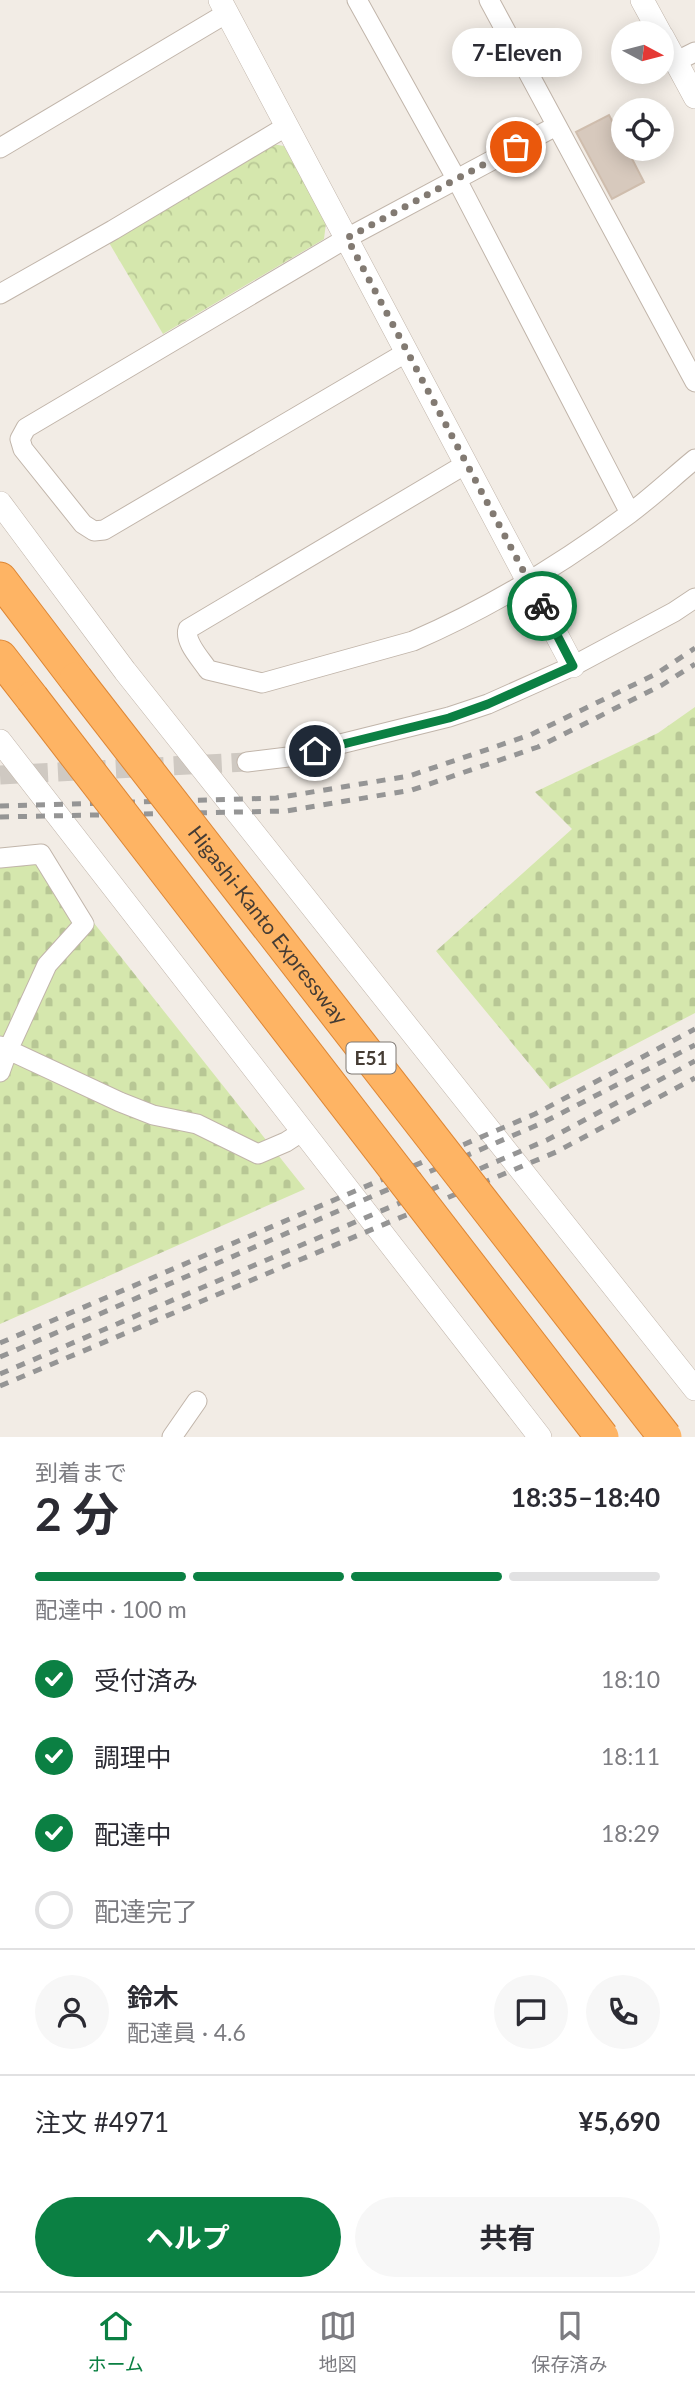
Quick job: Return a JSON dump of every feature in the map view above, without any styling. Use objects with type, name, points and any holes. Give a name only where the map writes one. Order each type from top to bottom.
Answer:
[{"type":"highway","name":"Higashi-Kanto Expressway","points":[[0,579],[665,1437]]},
{"type":"highway","name":"E51","points":[[0,657],[602,1437]]},
{"type":"street","points":[[357,0],[457,180],[630,513]]},
{"type":"street","points":[[489,0],[695,382]]},
{"type":"street","points":[[642,0],[653,21]]},
{"type":"street","points":[[0,148],[224,7],[573,666]]},
{"type":"street","points":[[685,57],[695,97]]},
{"type":"street","points":[[407,352],[104,530],[94,531],[83,524],[23,449],[20,439],[26,428],[347,238],[556,125]]},
{"type":"street","points":[[0,293],[113,230],[287,126]]},
{"type":"street","points":[[466,464],[188,629],[186,634],[208,670],[262,683],[413,641],[528,581],[630,513],[695,459]]},
{"type":"street","points":[[0,503],[125,671],[695,1388]]},
{"type":"street","points":[[247,762],[288,757],[449,718],[488,704],[573,666],[695,598]]},
{"type":"street","points":[[0,740],[540,1437]]},
{"type":"street","points":[[0,858],[41,854],[84,924],[47,965],[4,1048],[0,1072]]},
{"type":"street","points":[[4,1048],[120,1102],[153,1115],[197,1124],[258,1154],[303,1131]]},
{"type":"street","points":[[172,1437],[197,1401]]},
{"type":"green space","points":[[272,144],[284,146],[326,223],[324,239],[163,334],[108,241]]},
{"type":"green space","points":[[695,707],[695,1013],[550,1089],[436,951],[572,829],[535,792],[658,733]]},
{"type":"green space","points":[[44,860],[305,1189],[0,1324],[0,865]]},
{"type":"building","points":[[609,115],[611,161],[633,161],[644,182],[612,199],[576,132]]},
{"type":"tunnel","points":[[0,775],[247,762]]},
{"type":"railway","points":[[0,806],[276,798],[409,776],[530,735],[656,674],[695,648]]},
{"type":"railway","points":[[0,817],[286,811],[412,790],[538,747],[662,685],[695,664]]},
{"type":"railway","points":[[0,1343],[535,1114],[695,1029]]},
{"type":"railway","points":[[0,1357],[542,1123],[695,1045]]},
{"type":"railway","points":[[0,1374],[547,1140],[695,1061]]},
{"type":"railway","points":[[0,1386],[556,1152],[695,1078]]},
{"type":"way so far","points":[[516,147],[347,238],[542,606]]},
{"type":"place","name":"7-Eleven","points":[[516,147]]},
{"type":"route","points":[[315,751],[449,718],[488,704],[573,666],[542,606]]}]
